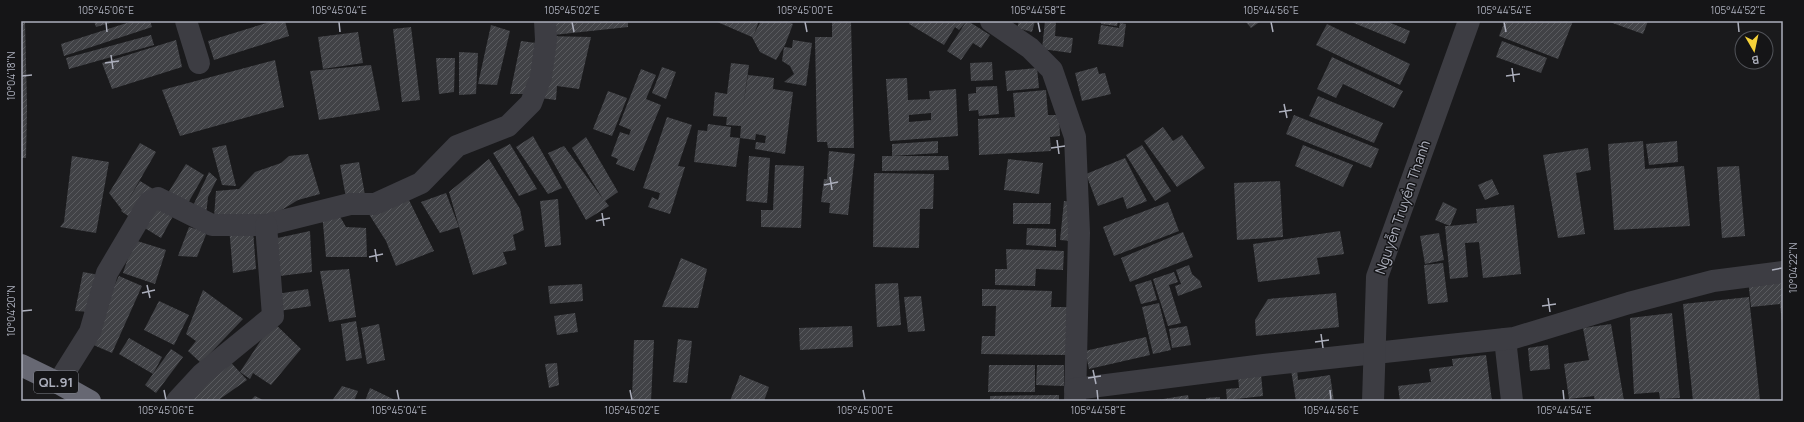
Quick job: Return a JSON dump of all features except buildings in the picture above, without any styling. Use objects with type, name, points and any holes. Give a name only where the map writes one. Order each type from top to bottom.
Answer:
[{"type":"highway","name":"QL.91","points":[[21,365],[90,401]]},
{"type":"street","points":[[186,21],[199,63]]},
{"type":"street","points":[[58,383],[90,332],[107,273],[149,202],[158,198],[212,225],[266,225],[350,204],[375,204],[421,183],[457,146],[508,126],[531,102],[541,77],[546,40],[545,21]]},
{"type":"street","points":[[991,21],[1030,48],[1052,70],[1075,137],[1079,233],[1075,395],[1374,353],[1505,339],[1629,303],[1713,281],[1783,272]]},
{"type":"street","name":"Nguyễn Truyền Thanh","points":[[1373,401],[1377,277],[1469,21]]},
{"type":"street","points":[[177,401],[202,374],[273,316],[266,225]]},
{"type":"street","points":[[1505,339],[1512,401]]}]
